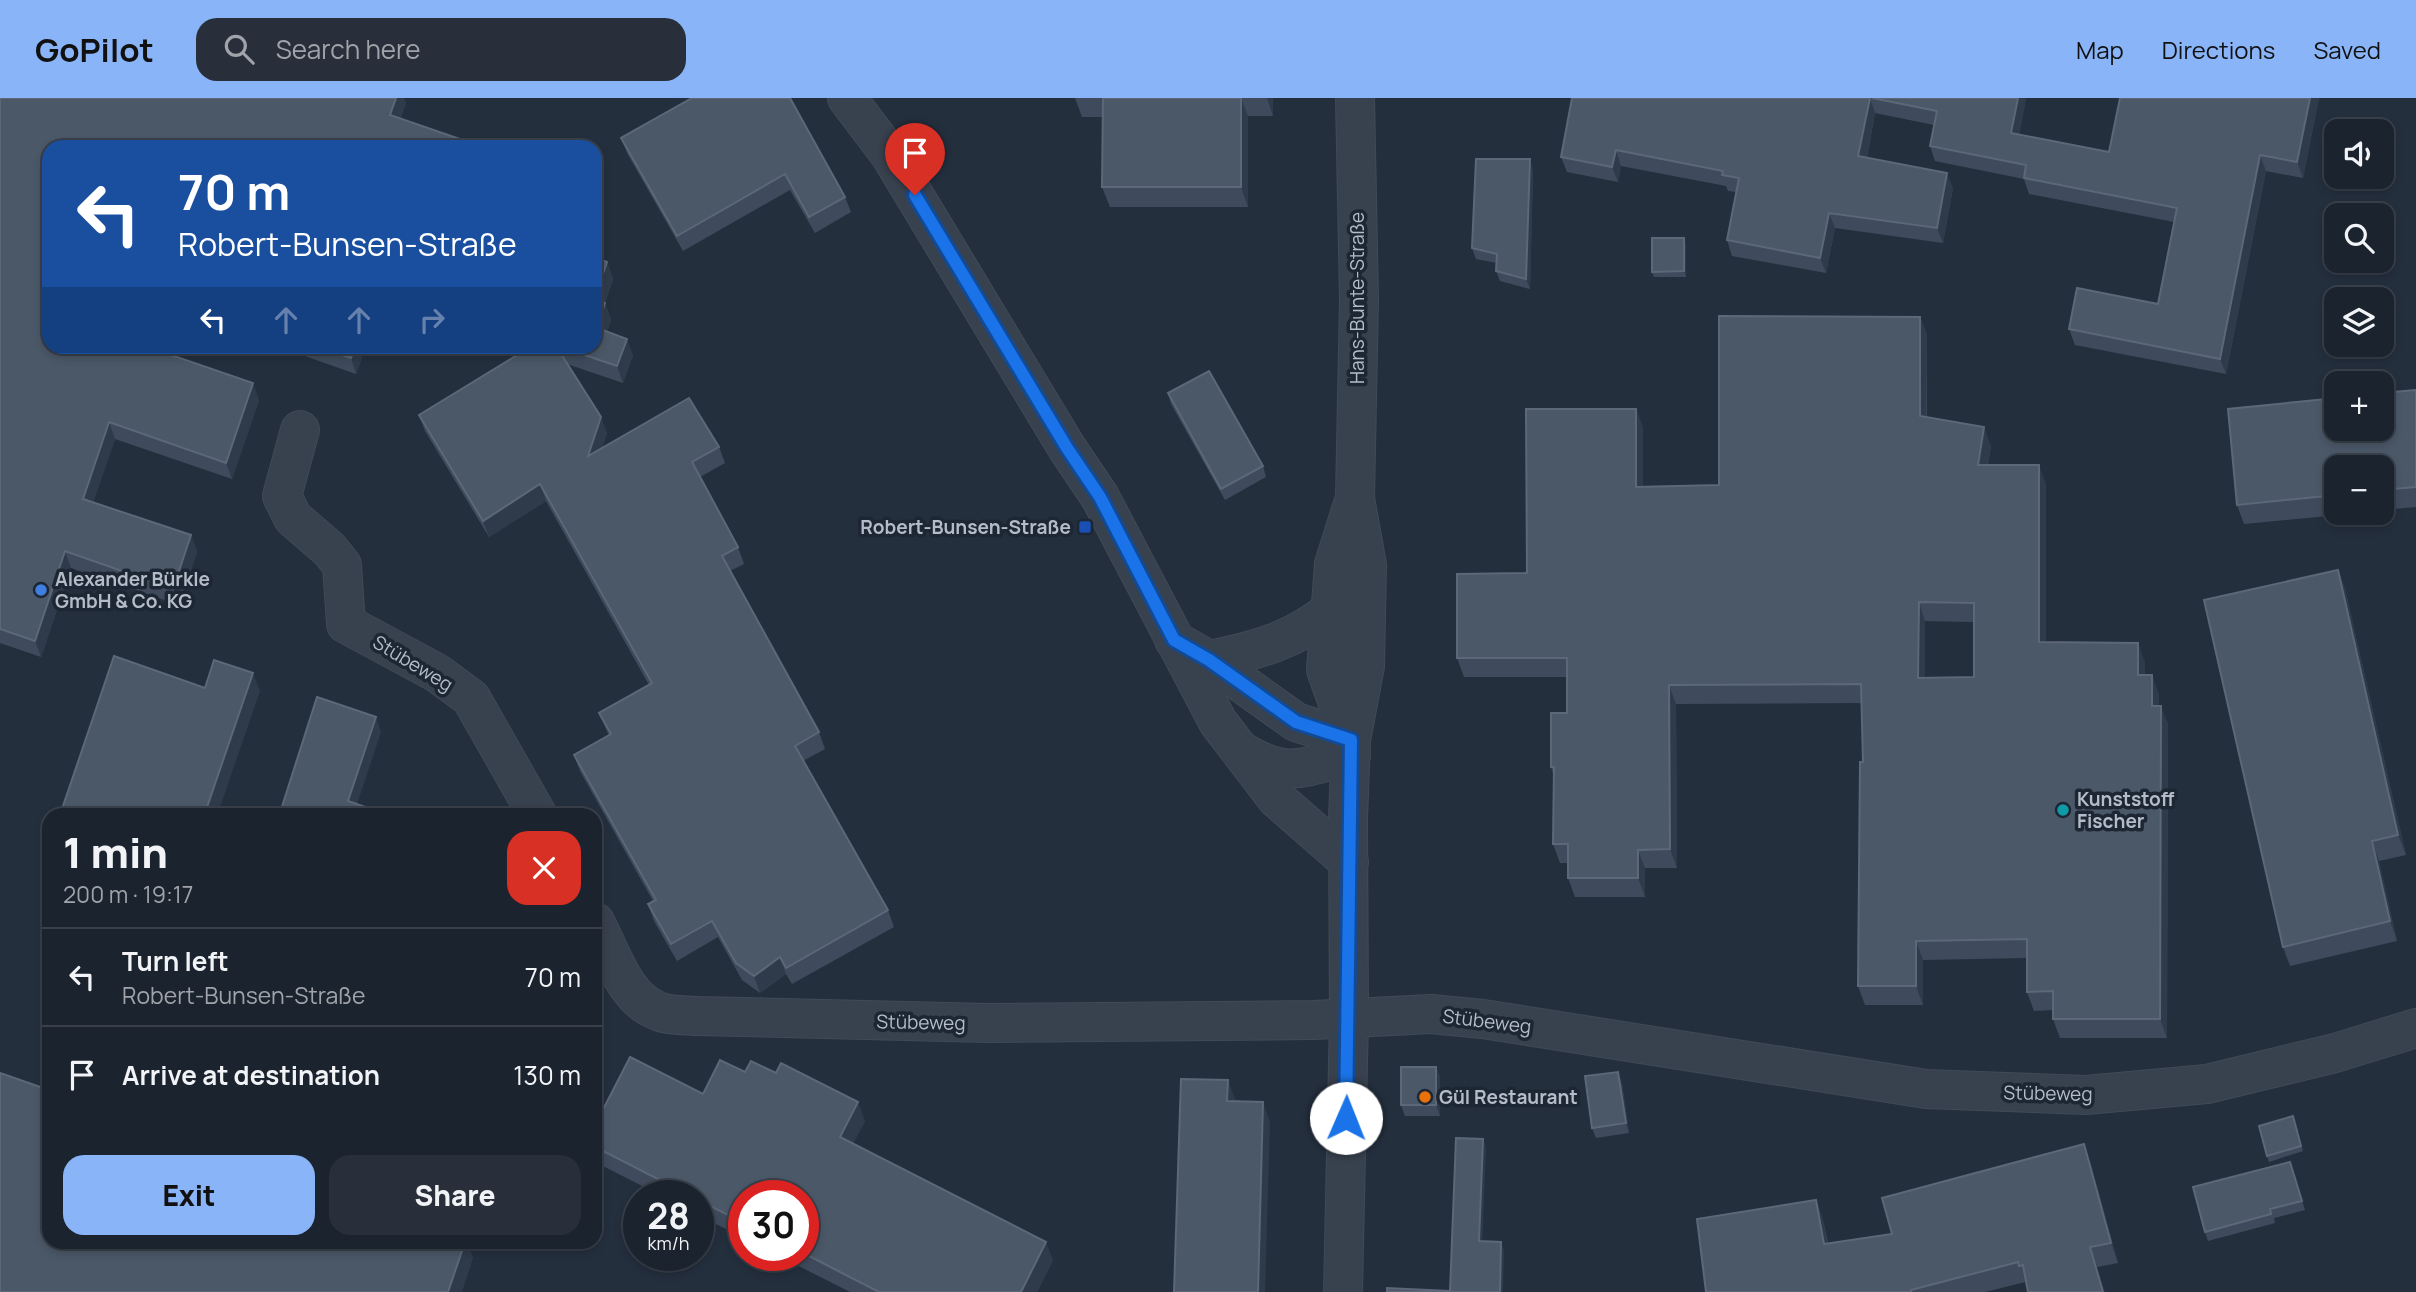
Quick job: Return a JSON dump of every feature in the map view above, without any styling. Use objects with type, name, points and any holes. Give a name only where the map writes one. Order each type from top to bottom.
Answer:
[{"type":"street","points":[[847,98],[890,155],[1067,448],[1100,497],[1218,723],[1277,799],[1349,862]]},
{"type":"street","name":"Hans-Bunte-Straße","points":[[1343,1292],[1351,747],[1365,666],[1367,565],[1355,498],[1359,299],[1355,98]]},
{"type":"street","name":"Stübeweg","points":[[300,430],[282,496],[293,518],[329,548],[342,565],[346,624],[437,673],[471,698],[533,808]]},
{"type":"street","name":"Hans-Bunte-Straße","points":[[1351,747],[1326,670],[1334,564],[1355,498]]},
{"type":"street","points":[[1209,660],[1255,651],[1285,640],[1332,609]]},
{"type":"street","points":[[1174,640],[1209,660],[1296,722],[1351,747]]},
{"type":"street","points":[[1241,751],[1268,768],[1297,769],[1351,747]]},
{"type":"street","name":"Stübeweg","points":[[602,936],[630,990],[642,1003],[659,1012],[697,1016],[988,1023],[1431,1014],[1483,1019],[1926,1089],[2086,1096],[2207,1084],[2335,1053],[2416,1028]]},
{"type":"building","name":"Alexander Bürkle GmbH & Co. KG","points":[[0,98],[396,98],[390,115],[463,140],[42,140],[42,354],[168,354],[253,383],[226,463],[109,422],[83,499],[191,535],[173,589],[65,551],[35,641],[0,629]]},
{"type":"building","points":[[692,98],[790,98],[845,197],[809,217],[785,174],[677,236],[621,138]]},
{"type":"building","points":[[1103,98],[1241,98],[1241,187],[1102,187]]},
{"type":"building","points":[[1572,98],[1870,98],[1858,156],[1947,173],[1937,228],[1829,213],[1820,258],[1727,240],[1739,178],[1722,175],[1723,171],[1616,150],[1612,167],[1561,157]]},
{"type":"building","points":[[1872,98],[2018,98],[2011,133],[2109,152],[2120,98],[2310,98],[2297,162],[2260,155],[2220,359],[2069,329],[2077,288],[2158,304],[2177,208],[2024,178],[2026,165],[1930,146],[1937,111]]},
{"type":"building","points":[[1476,159],[1530,159],[1526,279],[1496,271],[1497,254],[1472,248]]},
{"type":"building","points":[[1652,238],[1684,238],[1684,271],[1652,272]]},
{"type":"building","points":[[602,260],[607,262],[602,277]]},
{"type":"building","points":[[1719,316],[1920,317],[1920,416],[1984,427],[1978,465],[2039,465],[2039,642],[2138,643],[2138,675],[2152,675],[2152,706],[2161,706],[2160,1019],[2053,1019],[2053,991],[2027,992],[2027,939],[1916,941],[1916,986],[1858,986],[1860,762],[1863,762],[1861,684],[1669,685],[1670,849],[1638,850],[1638,878],[1568,878],[1568,844],[1553,844],[1554,767],[1551,767],[1551,713],[1567,713],[1567,658],[1457,658],[1457,574],[1527,573],[1526,409],[1636,409],[1636,487],[1719,485]],"holes":[[[1919,602],[1974,603],[1974,677],[1918,678]]]},
{"type":"building","points":[[602,330],[627,339],[617,366],[582,354],[602,354]]},
{"type":"building","points":[[519,354],[561,354],[601,417],[588,456],[689,398],[719,447],[692,462],[738,547],[722,556],[819,732],[795,746],[888,910],[786,968],[780,957],[754,976],[736,963],[712,921],[671,944],[648,904],[656,900],[574,755],[611,734],[599,713],[652,683],[540,484],[483,521],[419,415]]},
{"type":"building","points":[[1209,371],[1263,466],[1221,489],[1168,393]]},
{"type":"building","points":[[2416,390],[2416,487],[2394,489],[2394,455],[2324,455],[2324,496],[2237,505],[2228,409],[2324,399],[2324,441],[2394,441],[2394,392]]},
{"type":"building","points":[[2338,570],[2398,835],[2372,841],[2390,921],[2283,947],[2204,600]]},
{"type":"building","points":[[114,656],[205,688],[214,660],[253,673],[207,808],[62,808]]},
{"type":"building","points":[[317,697],[376,717],[348,801],[368,808],[282,808]]},
{"type":"building","points":[[630,1057],[703,1094],[720,1060],[745,1072],[751,1061],[776,1073],[781,1063],[858,1102],[840,1137],[1046,1242],[1021,1292],[879,1292],[819,1261],[819,1180],[728,1180],[728,1215],[714,1208],[714,1180],[660,1180],[602,1151],[602,1111]]},
{"type":"building","points":[[1401,1067],[1436,1067],[1436,1105],[1401,1105]]},
{"type":"building","points":[[1618,1072],[1626,1123],[1592,1128],[1585,1076]]},
{"type":"building","points":[[0,1073],[42,1088],[42,1249],[463,1249],[448,1292],[0,1292]]},
{"type":"building","points":[[1181,1079],[1228,1080],[1227,1101],[1263,1102],[1258,1292],[1174,1292]]},
{"type":"building","points":[[2293,1116],[2301,1146],[2267,1156],[2259,1126]]},
{"type":"building","points":[[1456,1138],[1483,1139],[1479,1241],[1501,1242],[1500,1292],[1387,1292],[1387,1288],[1450,1291]]},
{"type":"building","points":[[2084,1144],[2111,1243],[2090,1247],[2103,1292],[2028,1292],[2023,1265],[2019,1266],[2018,1262],[1911,1292],[1706,1292],[1697,1219],[1816,1200],[1824,1244],[1892,1234],[1882,1198]]},
{"type":"building","points":[[2290,1162],[2302,1201],[2270,1209],[2271,1214],[2205,1232],[2193,1187]]},
{"type":"place","name":"Robert-Bunsen-Straße","points":[[1085,527]]},
{"type":"place","name":"Alexander Bürkle GmbH & Co. KG","points":[[41,590]]},
{"type":"place","name":"Kunststoff Fischer","points":[[2063,810]]},
{"type":"place","name":"Gül Restaurant","points":[[1425,1097]]},
{"type":"route","points":[[915,195],[1067,448],[1100,497],[1162,612],[1174,640],[1209,660],[1296,722],[1351,740],[1346,1118]]}]
